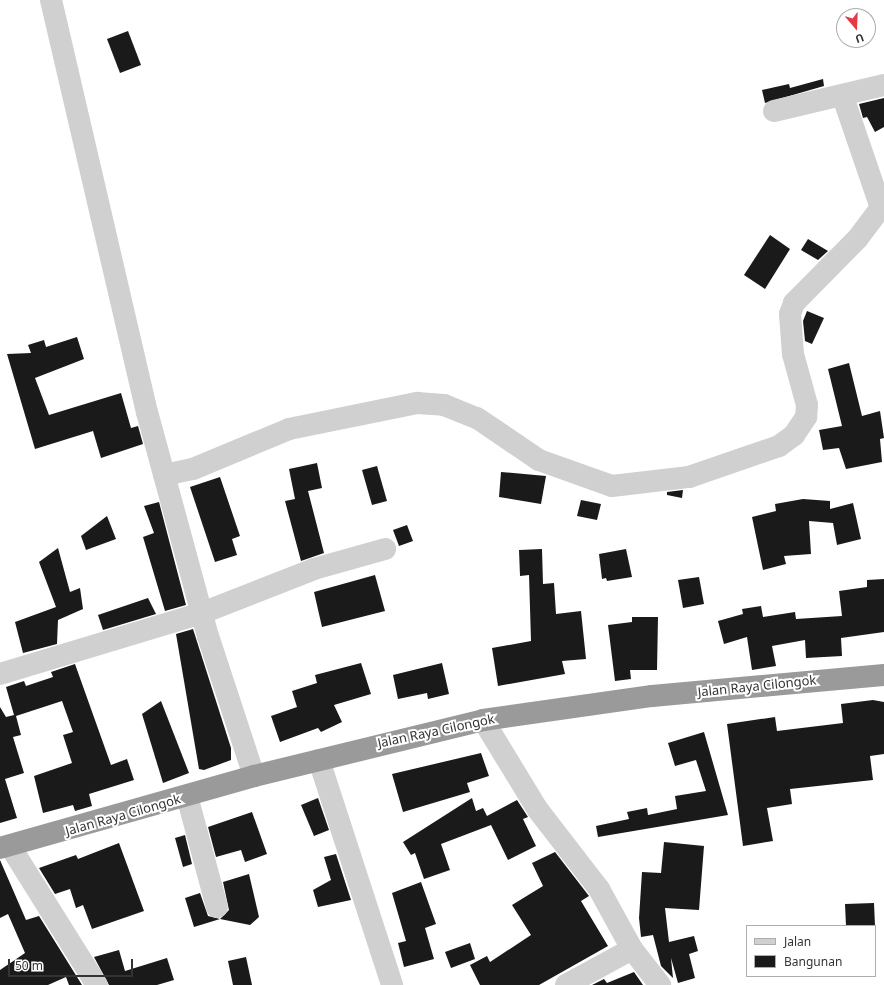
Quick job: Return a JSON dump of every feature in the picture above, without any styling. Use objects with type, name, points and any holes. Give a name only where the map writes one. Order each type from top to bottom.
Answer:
[{"type":"highway","name":"Jalan Raya Cilongok","points":[[5,847],[254,776],[483,720],[652,696],[884,675]]},
{"type":"street","points":[[51,0],[164,475],[202,613],[254,776]]},
{"type":"street","points":[[774,111],[843,97],[884,85]]},
{"type":"street","points":[[164,475],[193,469],[289,429],[417,403],[444,405],[477,418],[539,460],[612,486],[689,477],[732,465],[779,446],[794,435],[806,417],[806,394],[793,354],[790,314],[804,291],[858,238],[882,207],[843,97]]},
{"type":"street","points":[[0,674],[202,613],[314,569],[385,549]]},
{"type":"street","points":[[483,720],[538,810],[599,889],[632,949],[660,985]]},
{"type":"street","points":[[318,760],[392,985]]},
{"type":"street","points":[[187,796],[217,907]]},
{"type":"street","points":[[5,847],[96,985]]},
{"type":"street","points":[[566,985],[632,949]]},
{"type":"building","points":[[128,31],[141,65],[120,73],[107,39]]},
{"type":"building","points":[[823,79],[824,86],[765,103],[762,90],[789,84],[790,88]]},
{"type":"building","points":[[884,98],[884,127],[875,132],[867,117],[863,118],[859,104]]},
{"type":"building","points":[[770,235],[790,249],[765,289],[744,275]]},
{"type":"building","points":[[808,239],[828,251],[818,260],[801,250]]},
{"type":"building","points":[[807,311],[824,318],[812,344],[805,341],[803,321]]},
{"type":"building","points":[[77,337],[84,359],[35,378],[49,415],[121,393],[131,428],[138,426],[143,444],[101,458],[93,431],[35,449],[7,354],[31,353],[28,345],[44,340],[46,347]]},
{"type":"building","points":[[849,363],[862,416],[880,411],[884,438],[880,439],[882,462],[846,469],[839,448],[823,450],[819,430],[842,426],[828,369]]},
{"type":"building","points":[[317,463],[322,488],[308,491],[324,553],[301,561],[285,501],[295,499],[289,469]]},
{"type":"building","points":[[377,466],[387,501],[372,505],[362,470]]},
{"type":"building","points":[[501,472],[546,476],[541,504],[499,497]]},
{"type":"building","points":[[220,477],[240,536],[232,539],[237,555],[215,562],[190,487]]},
{"type":"building","points":[[683,490],[682,498],[667,495],[667,492]]},
{"type":"building","points":[[803,499],[830,501],[830,509],[853,503],[861,539],[837,545],[833,523],[809,521],[811,554],[784,556],[786,564],[763,570],[752,517],[776,511],[775,504]]},
{"type":"building","points":[[581,500],[601,504],[597,520],[577,516]]},
{"type":"building","points":[[159,502],[186,605],[165,611],[143,537],[154,533],[144,506]]},
{"type":"building","points":[[107,516],[116,539],[86,550],[81,536]]},
{"type":"building","points":[[407,525],[413,541],[399,546],[393,530]]},
{"type":"building","points":[[58,548],[70,592],[80,588],[83,609],[58,620],[57,644],[23,653],[15,622],[56,607],[39,562]]},
{"type":"building","points":[[542,549],[543,584],[554,583],[556,614],[581,611],[586,659],[562,661],[565,674],[498,686],[492,648],[531,641],[529,575],[520,576],[519,550]]},
{"type":"building","points":[[626,549],[632,577],[607,581],[606,578],[602,579],[599,554]]},
{"type":"building","points":[[375,575],[385,611],[322,627],[314,592]]},
{"type":"building","points":[[699,577],[704,604],[683,608],[678,580]]},
{"type":"building","points":[[884,579],[884,632],[841,638],[842,656],[806,658],[805,640],[772,646],[776,666],[752,670],[747,637],[724,644],[718,621],[743,614],[742,609],[761,606],[763,617],[795,612],[796,619],[842,616],[839,591],[867,587],[867,580]]},
{"type":"building","points":[[148,598],[156,614],[103,630],[98,615]]},
{"type":"building","points":[[632,617],[658,617],[657,670],[630,670],[631,679],[615,681],[608,625],[632,622]]},
{"type":"building","points":[[193,629],[231,748],[231,760],[204,770],[199,769],[176,634]]},
{"type":"building","points":[[361,663],[371,694],[334,705],[342,722],[321,732],[318,728],[280,742],[271,716],[297,707],[292,691],[317,683],[315,675]]},
{"type":"building","points":[[442,663],[449,694],[428,699],[427,693],[398,699],[393,675]]},
{"type":"building","points":[[75,664],[111,765],[127,759],[134,780],[89,794],[92,806],[75,811],[73,805],[43,813],[34,776],[72,763],[63,735],[73,732],[62,701],[16,716],[21,735],[13,737],[24,773],[5,779],[17,818],[0,823],[0,707],[6,717],[14,715],[6,687],[24,681],[26,686],[53,677],[51,672]]},
{"type":"building","points":[[873,700],[884,702],[884,754],[870,756],[873,780],[790,789],[792,804],[767,808],[773,841],[743,846],[727,724],[775,717],[777,731],[843,723],[841,704]]},
{"type":"building","points":[[161,701],[189,773],[163,783],[142,714]]},
{"type":"building","points":[[704,732],[728,815],[598,837],[596,826],[629,819],[627,812],[647,808],[648,815],[677,809],[675,796],[706,791],[696,760],[675,766],[668,743]]},
{"type":"building","points":[[481,753],[489,776],[467,783],[470,792],[403,812],[392,774]]},
{"type":"building","points":[[318,798],[329,830],[314,836],[301,805]]},
{"type":"building","points":[[472,798],[476,811],[483,808],[487,816],[517,800],[528,817],[523,819],[536,846],[508,860],[491,825],[441,844],[450,870],[424,879],[415,853],[411,855],[403,842]]},
{"type":"building","points":[[252,812],[267,854],[245,862],[241,850],[216,857],[208,827]]},
{"type":"building","points":[[185,835],[192,864],[183,867],[175,838]]},
{"type":"building","points":[[664,842],[704,846],[699,910],[665,908],[669,942],[694,936],[698,951],[689,954],[695,978],[678,983],[671,958],[673,978],[661,966],[653,935],[641,937],[639,918],[642,872],[661,873]]},
{"type":"building","points":[[119,843],[144,911],[92,929],[83,905],[76,908],[70,889],[55,894],[39,868],[76,855],[78,859]]},
{"type":"building","points":[[555,852],[589,896],[581,901],[608,946],[539,985],[480,985],[470,965],[487,956],[490,962],[531,935],[512,905],[543,886],[532,863]]},
{"type":"building","points":[[336,854],[351,900],[318,907],[313,890],[331,880],[324,857]]},
{"type":"building","points":[[0,860],[26,920],[39,916],[82,985],[69,985],[66,977],[48,985],[0,985],[0,970],[25,953],[8,914],[0,918]]},
{"type":"building","points":[[249,874],[259,917],[250,925],[220,919],[229,910],[223,882]]},
{"type":"building","points":[[421,882],[436,924],[425,928],[434,959],[404,967],[398,943],[406,941],[392,893]]},
{"type":"building","points":[[200,893],[208,916],[220,919],[194,927],[185,898]]},
{"type":"building","points":[[874,903],[875,925],[846,925],[845,904]]},
{"type":"building","points":[[470,943],[475,959],[451,968],[445,952]]},
{"type":"building","points":[[119,950],[125,971],[167,958],[174,980],[157,985],[109,985],[94,957]]},
{"type":"building","points":[[246,957],[252,985],[233,985],[228,961]]},
{"type":"building","points":[[634,972],[643,985],[592,985],[604,979],[607,983]]}]
